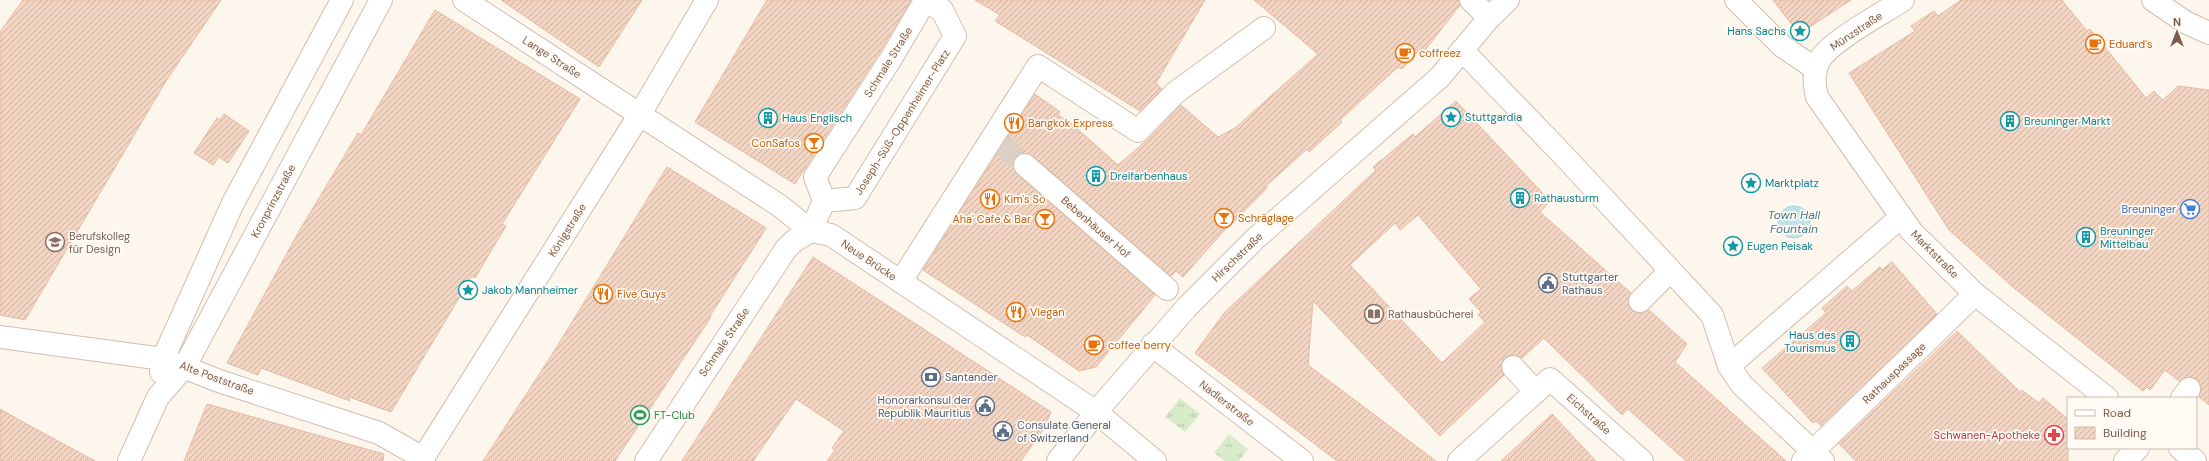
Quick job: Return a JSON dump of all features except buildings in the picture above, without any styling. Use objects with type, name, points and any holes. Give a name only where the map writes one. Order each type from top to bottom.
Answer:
[{"type":"street","name":"Kronprinzstraße","points":[[158,397],[163,359],[233,202],[342,0]]},
{"type":"street","name":"Kronprinzstraße","points":[[129,461],[158,397],[185,366],[381,0]]},
{"type":"street","name":"Lange Straße","points":[[464,0],[640,114]]},
{"type":"street","name":"Königstraße","points":[[419,460],[640,114],[707,0]]},
{"type":"street","points":[[1472,0],[1489,18]]},
{"type":"street","points":[[1508,0],[1489,18],[1462,50],[1564,156],[1712,315],[1728,366],[1901,217]]},
{"type":"street","points":[[1736,0],[1782,46],[1816,69]]},
{"type":"street","name":"Münzstraße","points":[[1816,69],[1824,54],[1832,46],[1903,0]]},
{"type":"street","points":[[2153,0],[2185,22],[2209,33]]},
{"type":"street","name":"Schmale Straße","points":[[824,200],[815,177],[892,57],[925,1],[945,5]]},
{"type":"street","name":"Joseph-Süß-Oppenheimer-Platz","points":[[824,200],[855,198],[955,36],[945,5]]},
{"type":"street","points":[[900,281],[1038,66],[1138,131],[1175,93],[1264,28]]},
{"type":"street","name":"Hirschstraße","points":[[1058,461],[1096,412],[1187,307],[1255,239],[1440,77],[1462,50]]},
{"type":"street","name":"Marktstraße","points":[[1816,69],[1815,89],[1822,105],[1912,232],[1975,294],[2106,397]]},
{"type":"street","name":"Neue Brücke","points":[[640,114],[780,206],[811,231],[830,235],[1096,412]]},
{"type":"street","name":"Bebenhäuser Hof","points":[[1025,165],[1167,289]]},
{"type":"street","points":[[811,231],[824,200]]},
{"type":"street","name":"Schmale Straße","points":[[646,461],[786,249],[794,241],[811,231]]},
{"type":"street","points":[[1640,301],[1670,271]]},
{"type":"street","name":"Rathauspassage","points":[[1728,366],[1742,385],[1813,458],[1975,294]]},
{"type":"street","name":"Alte Poststraße","points":[[0,337],[163,359],[185,366],[219,381],[379,433],[419,460]]},
{"type":"street","name":"Nadlerstraße","points":[[1152,346],[1302,461]]},
{"type":"street","points":[[1513,367],[1536,392]]},
{"type":"street","name":"Eichstraße","points":[[1459,461],[1550,379],[1642,461]]},
{"type":"street","points":[[1096,412],[1155,461]]},
{"type":"street","points":[[2125,461],[2137,449]]},
{"type":"street","points":[[2181,449],[2195,461]]},
{"type":"green space","points":[[1180,398],[1200,414],[1185,432],[1165,417]]},
{"type":"green space","points":[[1229,434],[1248,449],[1239,461],[1225,461],[1214,453]]},
{"type":"water","name":"Town Hall Fountain","points":[[1791,206],[1797,206],[1807,213],[1810,222],[1809,228],[1803,235],[1797,238],[1791,238],[1781,231],[1778,225],[1778,219],[1785,209]]},
{"type":"tunnel","points":[[1001,144],[1025,165]]},
{"type":"place","name":"Hans Sachs","points":[[1800,31]]},
{"type":"place","name":"Eduard's","points":[[2095,44]]},
{"type":"place","name":"coffreez","points":[[1405,53]]},
{"type":"place","name":"Stuttgardia","points":[[1451,117]]},
{"type":"place","name":"Haus Englisch","points":[[768,118]]},
{"type":"place","name":"Breuninger Markt","points":[[2010,121]]},
{"type":"place","name":"Bangkok Express","points":[[1014,123]]},
{"type":"place","name":"ConSafos","points":[[814,143]]},
{"type":"place","name":"Dreifarbenhaus","points":[[1096,176]]},
{"type":"place","name":"Marktplatz","points":[[1751,183]]},
{"type":"place","name":"Rathausturm","points":[[1520,198]]},
{"type":"place","name":"Kim's So","points":[[990,199]]},
{"type":"place","name":"Breuninger","points":[[2190,209]]},
{"type":"place","name":"Schräglage","points":[[1224,218]]},
{"type":"place","name":"Aha' Cafe & Bar","points":[[1045,219]]},
{"type":"place","name":"Breuninger Mittelbau","points":[[2086,237]]},
{"type":"place","name":"Berufskolleg für Design","points":[[55,242]]},
{"type":"place","name":"Eugen Peisak","points":[[1733,246]]},
{"type":"place","name":"Stuttgarter Rathaus","points":[[1548,283]]},
{"type":"place","name":"Jakob Mannheimer","points":[[468,290]]},
{"type":"place","name":"Five Guys","points":[[603,294]]},
{"type":"place","name":"Viegan","points":[[1016,312]]},
{"type":"place","name":"Rathausbücherei","points":[[1374,314]]},
{"type":"place","name":"Haus des Tourismus","points":[[1850,341]]},
{"type":"place","name":"coffee berry","points":[[1094,345]]},
{"type":"place","name":"Santander","points":[[931,377]]},
{"type":"place","name":"Honorarkonsul der Republik Mauritius","points":[[985,406]]},
{"type":"place","name":"FT-Club","points":[[640,415]]},
{"type":"place","name":"Consulate General of Switzerland","points":[[1003,431]]},
{"type":"place","name":"Schwanen-Apotheke","points":[[2054,435]]}]
